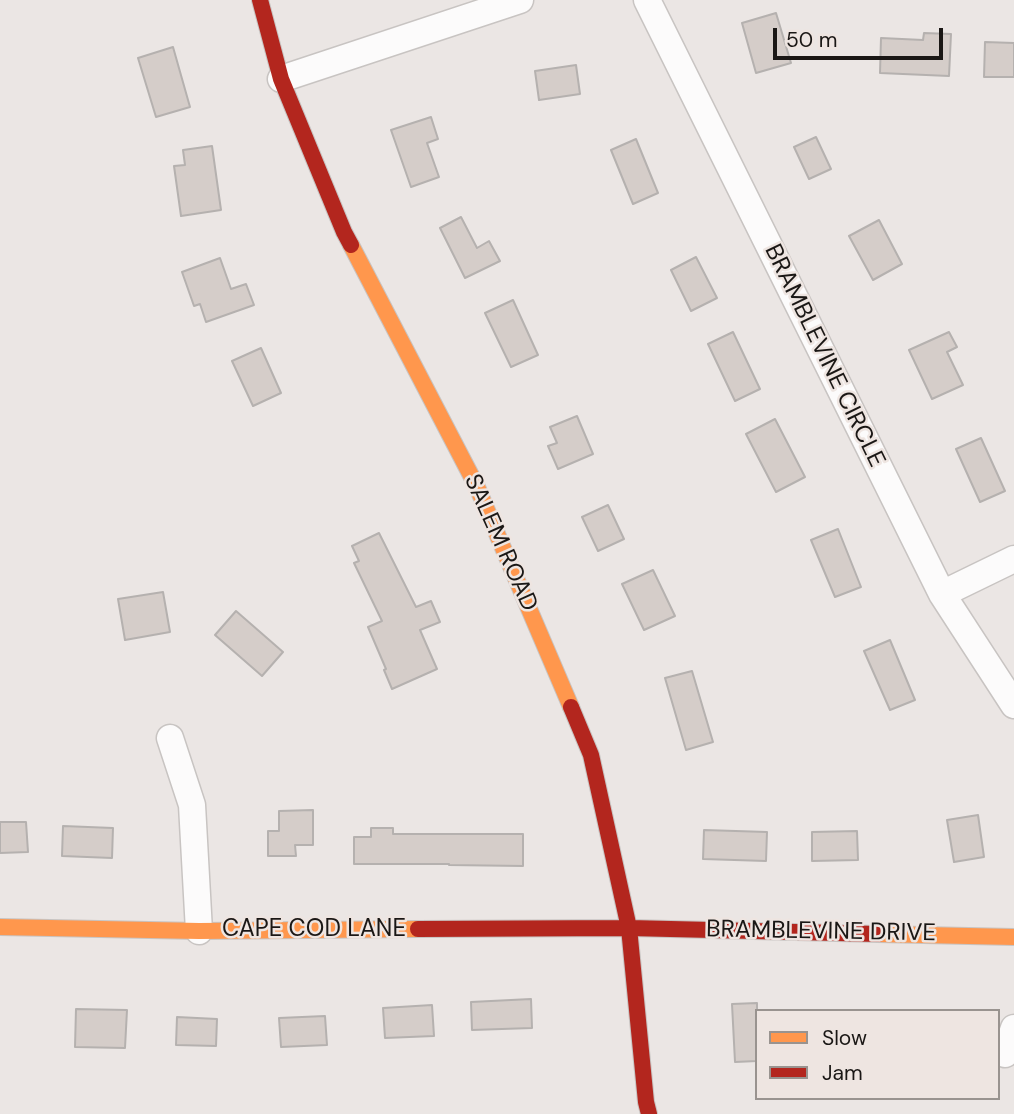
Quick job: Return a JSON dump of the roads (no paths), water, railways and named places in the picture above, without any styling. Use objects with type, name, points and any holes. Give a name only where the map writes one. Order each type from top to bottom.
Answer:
[{"type":"street","name":"SALEM ROAD","points":[[260,0],[281,79],[344,232],[477,487],[591,755],[629,928],[649,1114]]},
{"type":"street","points":[[281,79],[520,0]]},
{"type":"street","name":"BRAMBLEVINE CIRCLE","points":[[648,0],[942,594],[1014,705]]},
{"type":"street","points":[[942,594],[1014,559]]},
{"type":"street","points":[[170,738],[192,805],[199,931]]},
{"type":"street","name":"CAPE COD LANE","points":[[0,927],[199,931],[629,928]]},
{"type":"street","name":"BRAMBLEVINE DRIVE","points":[[629,928],[1014,937]]},
{"type":"street","points":[[1005,1054],[1014,1028]]}]
